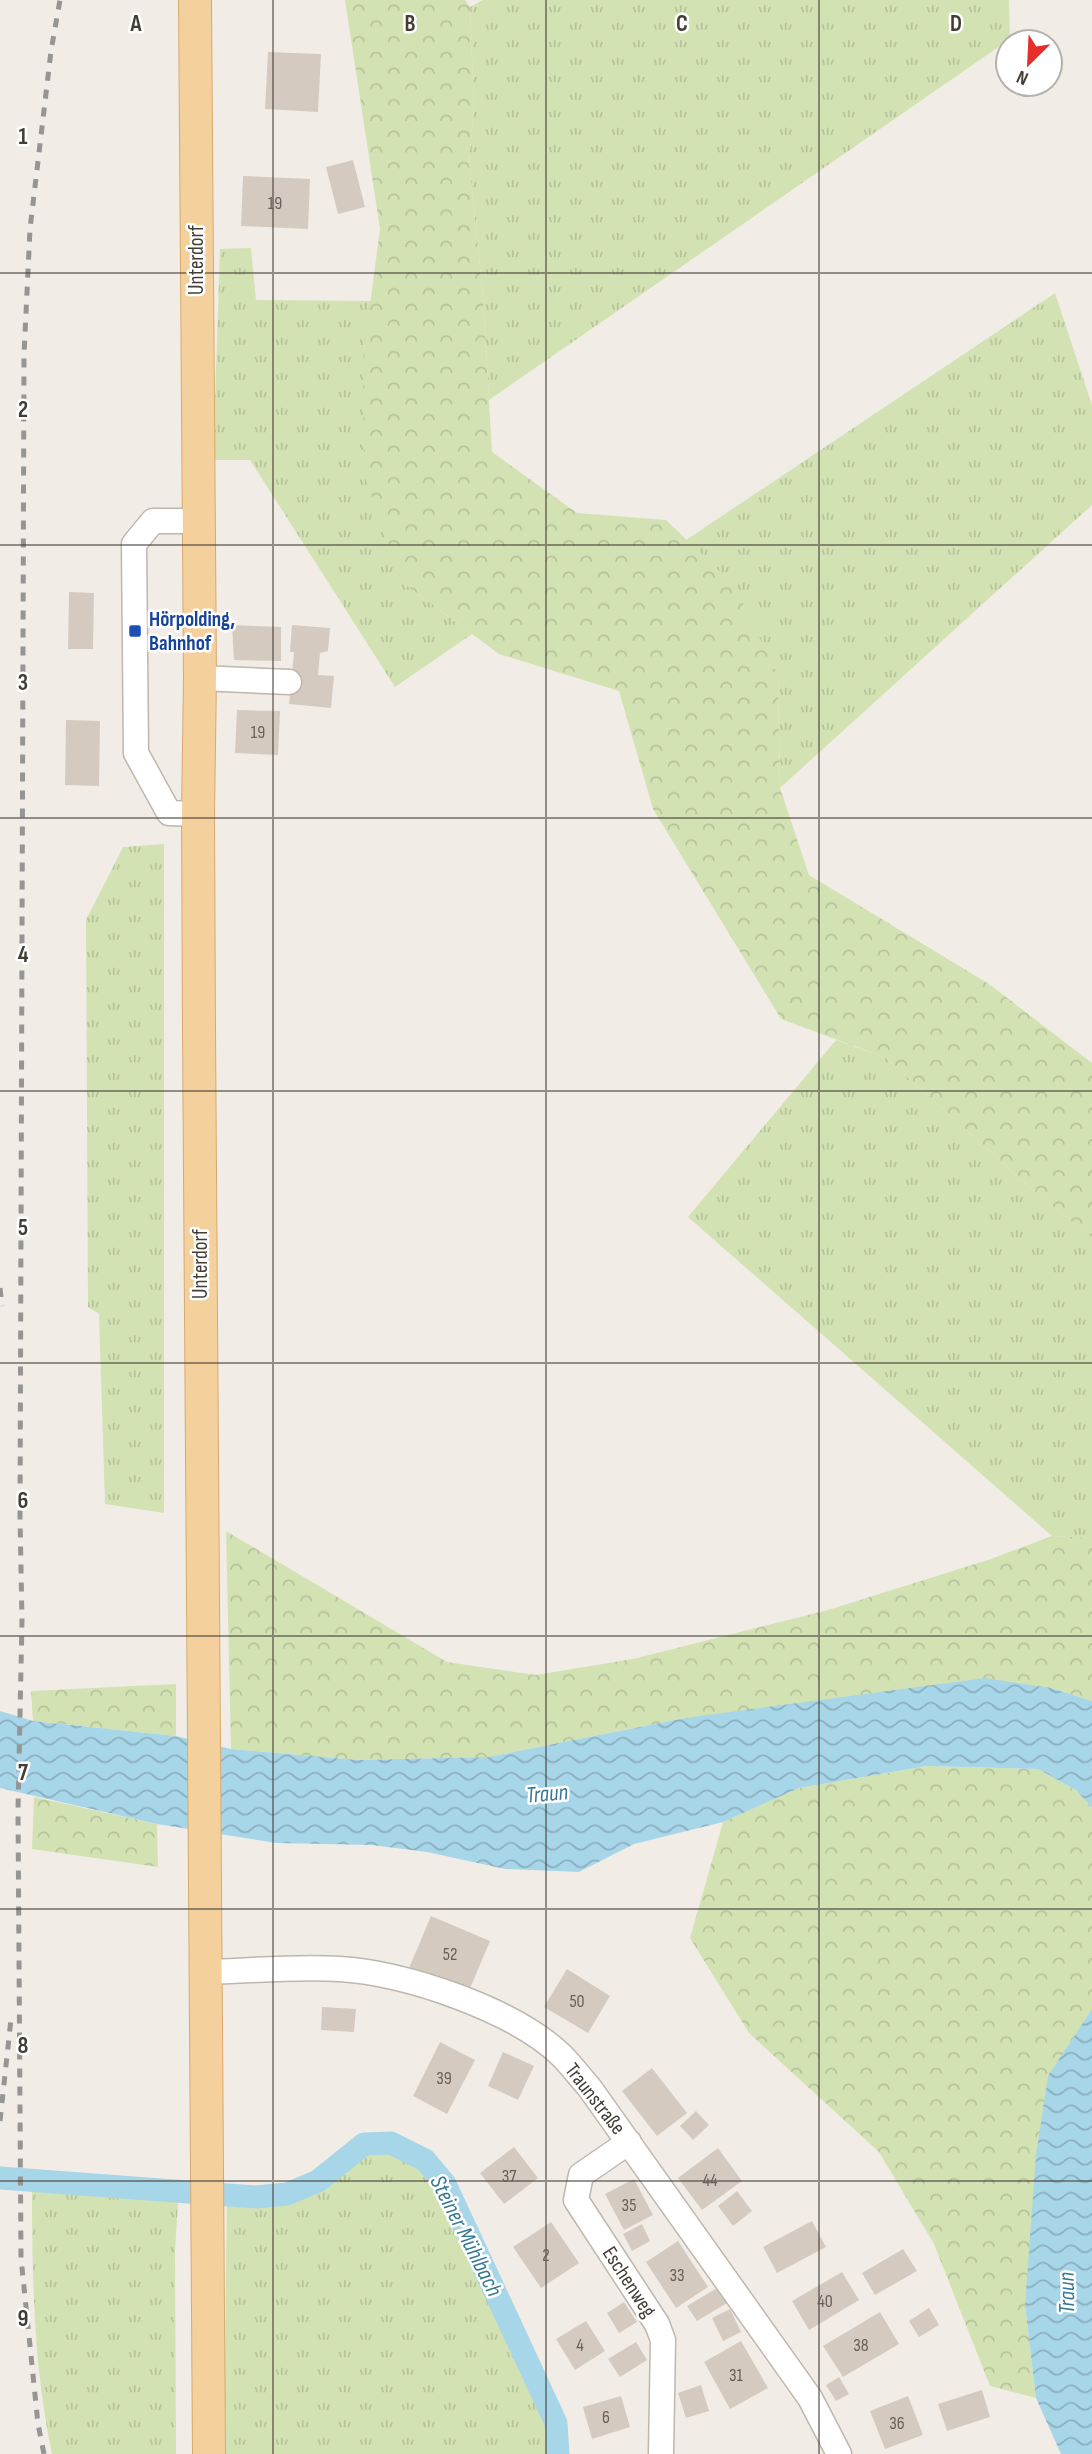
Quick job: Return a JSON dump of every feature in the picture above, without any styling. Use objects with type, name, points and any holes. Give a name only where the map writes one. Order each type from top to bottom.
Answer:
[{"type":"main road","name":"Unterdorf","points":[[195,0],[209,2454]]},
{"type":"street","points":[[198,521],[153,521],[134,544],[136,753],[169,813],[198,814]]},
{"type":"street","points":[[200,678],[289,682]]},
{"type":"street","name":"Traunstraße","points":[[205,1972],[340,1969],[403,1980],[456,1997],[512,2020],[560,2054],[589,2087],[629,2142],[810,2398],[839,2454]]},
{"type":"street","name":"Eschenweg","points":[[629,2142],[581,2175],[576,2200],[657,2324],[663,2340],[661,2454]]},
{"type":"green space","points":[[345,0],[465,0],[470,7],[474,108],[469,162],[483,296],[492,452],[577,513],[666,520],[734,585],[778,676],[780,788],[809,875],[989,984],[1092,1063],[1092,1238],[1035,1192],[886,1058],[781,1019],[653,809],[619,691],[499,654],[402,582],[364,475],[363,358],[380,229]]},
{"type":"green space","points":[[483,0],[1009,0],[1010,28],[994,28],[994,50],[489,400],[483,296],[469,162],[474,108],[470,7]]},
{"type":"green space","points":[[251,248],[256,300],[371,301],[363,358],[402,582],[472,634],[395,687],[250,460],[213,460],[220,249]]},
{"type":"green space","points":[[1055,293],[1092,405],[1092,505],[780,788],[778,676],[686,540]]},
{"type":"green space","points":[[164,844],[164,1513],[105,1504],[99,1314],[88,1307],[86,920],[123,847]]},
{"type":"green space","points":[[836,1040],[886,1058],[1035,1192],[1092,1238],[1092,1538],[1052,1536],[688,1217]]},
{"type":"green space","points":[[226,1531],[447,1662],[536,1675],[633,1659],[828,1610],[991,1559],[1052,1536],[1092,1538],[1092,1701],[1051,1688],[685,1718],[488,1757],[358,1760],[231,1749]]},
{"type":"green space","points":[[176,1684],[176,1736],[33,1721],[31,1691]]},
{"type":"green space","points":[[927,1766],[1038,1769],[1076,1790],[1092,1808],[1092,2009],[1025,2305],[1036,2398],[990,2386],[934,2244],[879,2152],[749,2033],[690,1938],[723,1822],[799,1788]]},
{"type":"green space","points":[[34,1797],[157,1824],[158,1867],[32,1849]]},
{"type":"green space","points":[[382,2136],[436,2156],[562,2426],[555,2454],[224,2454],[227,2190],[252,2191],[305,2182],[352,2145]]},
{"type":"green space","points":[[32,2183],[179,2188],[175,2251],[176,2454],[52,2454],[37,2353]]},
{"type":"water","name":"Traun","points":[[985,1678],[1051,1688],[1092,1701],[1092,1808],[1076,1790],[1038,1769],[927,1766],[799,1788],[723,1822],[634,1844],[579,1872],[505,1869],[427,1852],[372,1845],[276,1843],[157,1824],[0,1788],[0,1711],[33,1721],[176,1736],[231,1749],[358,1760],[488,1757],[685,1718]]},
{"type":"water","name":"Traun","points":[[1092,2009],[1092,2454],[1061,2454],[1036,2398],[1025,2305],[1036,2155],[1048,2076]]},
{"type":"building","points":[[268,52],[321,54],[318,112],[265,109]]},
{"type":"building","points":[[353,160],[365,207],[338,214],[326,167]]},
{"type":"building","points":[[243,176],[310,179],[308,229],[241,226]]},
{"type":"building","points":[[69,592],[94,593],[93,649],[68,649]]},
{"type":"building","points":[[232,625],[281,627],[281,661],[234,660]]},
{"type":"building","points":[[292,625],[330,628],[328,651],[320,653],[318,675],[334,676],[331,708],[289,704],[294,652],[290,652]]},
{"type":"building","points":[[237,710],[280,711],[278,755],[235,753]]},
{"type":"building","points":[[66,720],[100,721],[99,786],[65,785]]},
{"type":"building","points":[[431,1916],[490,1941],[468,1993],[409,1968]]},
{"type":"building","points":[[567,1969],[610,1996],[588,2033],[544,2007]]},
{"type":"building","points":[[322,2007],[356,2009],[354,2032],[321,2030]]},
{"type":"building","points":[[440,2042],[475,2060],[447,2114],[413,2096]]},
{"type":"building","points":[[503,2052],[534,2066],[518,2100],[488,2086]]},
{"type":"building","points":[[652,2068],[687,2113],[657,2136],[622,2091]]},
{"type":"building","points":[[696,2111],[709,2125],[693,2140],[680,2126]]},
{"type":"building","points":[[514,2147],[538,2178],[504,2204],[480,2173]]},
{"type":"building","points":[[718,2148],[742,2181],[702,2210],[678,2178]]},
{"type":"building","points":[[634,2179],[653,2215],[624,2230],[605,2194]]},
{"type":"building","points":[[737,2191],[752,2211],[733,2226],[718,2206]]},
{"type":"building","points":[[812,2221],[826,2247],[777,2273],[763,2247]]},
{"type":"building","points":[[551,2222],[579,2263],[541,2288],[513,2247]]},
{"type":"building","points":[[642,2224],[650,2241],[632,2251],[623,2234]]},
{"type":"building","points":[[678,2241],[708,2287],[676,2308],[646,2262]]},
{"type":"building","points":[[903,2249],[917,2271],[875,2295],[862,2273]]},
{"type":"building","points":[[842,2272],[859,2300],[809,2330],[792,2301]]},
{"type":"building","points":[[717,2288],[727,2303],[697,2321],[687,2306]]},
{"type":"building","points":[[624,2302],[637,2322],[619,2333],[607,2313]]},
{"type":"building","points":[[929,2308],[939,2325],[919,2337],[909,2321]]},
{"type":"building","points":[[730,2309],[741,2332],[723,2341],[712,2318]]},
{"type":"building","points":[[880,2312],[899,2344],[843,2377],[823,2346]]},
{"type":"building","points":[[586,2321],[605,2351],[575,2370],[556,2339]]},
{"type":"building","points":[[741,2341],[768,2388],[730,2409],[704,2362]]},
{"type":"building","points":[[636,2342],[647,2360],[620,2377],[608,2359]]},
{"type":"building","points":[[839,2377],[849,2394],[836,2401],[826,2385]]},
{"type":"building","points":[[701,2385],[709,2411],[686,2418],[678,2393]]},
{"type":"building","points":[[982,2390],[990,2417],[947,2431],[938,2404]]},
{"type":"building","points":[[621,2396],[630,2427],[592,2439],[583,2407]]},
{"type":"building","points":[[908,2396],[923,2435],[885,2449],[870,2411]]},
{"type":"waterway","name":"Steiner Mühlbach","points":[[0,2178],[256,2197],[287,2194],[318,2181],[364,2144],[391,2143],[425,2160],[445,2184],[556,2423],[558,2454]]},
{"type":"railway","points":[[44,2454],[38,2424],[21,2258],[18,1810],[22,1621],[20,1517],[24,355],[30,229],[51,51],[60,0]]},
{"type":"railway","points":[[0,1288],[2,1306]]},
{"type":"railway","points":[[0,2121],[11,2019]]},
{"type":"place","name":"Hörpolding, Bahnhof","points":[[135,631]]}]
